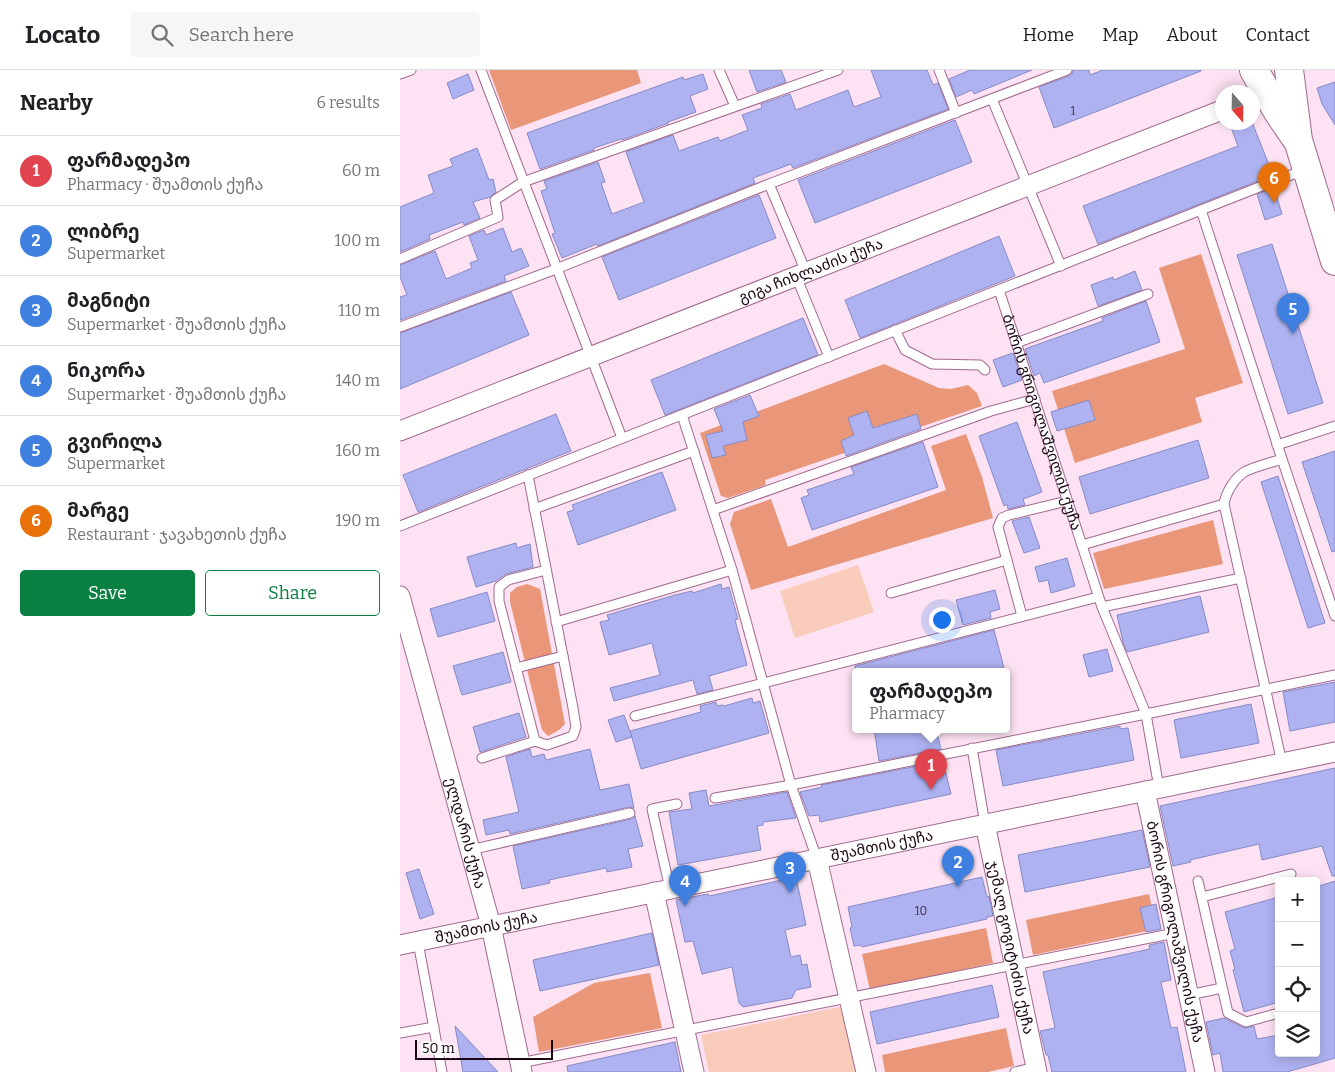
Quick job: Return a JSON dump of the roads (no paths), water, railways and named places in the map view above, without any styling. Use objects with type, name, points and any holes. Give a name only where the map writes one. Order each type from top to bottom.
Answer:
[{"type":"main road","points":[[1289,70],[1298,140],[1335,260]]},
{"type":"main road","points":[[1260,90],[1298,140]]},
{"type":"street","name":"გიგა ჩიხლაძის ქუჩა","points":[[400,431],[1215,113]]},
{"type":"street","name":"ელდარის ქუჩა","points":[[400,596],[491,926],[521,1068]]},
{"type":"street","name":"შუამთის ქუჩა","points":[[409,943],[1335,752]]},
{"type":"street","name":"ბორის გრიგოლაშვილის ქუჩა","points":[[1152,790],[1175,933],[1205,1072]]},
{"type":"street","name":"ჯემალ გოგიტიძის ქუჩა","points":[[985,824],[1037,1070]]},
{"type":"street","points":[[817,859],[866,1072]]},
{"type":"street","points":[[662,891],[685,1030],[694,1072]]},
{"type":"lane","points":[[400,74],[411,70]]},
{"type":"lane","points":[[481,70],[622,438]]},
{"type":"lane","points":[[719,70],[735,106]]},
{"type":"lane","points":[[400,259],[498,218],[495,200],[523,182],[838,70]]},
{"type":"lane","points":[[940,70],[956,113]]},
{"type":"lane","points":[[400,327],[1067,70]]},
{"type":"lane","points":[[992,99],[1061,266]]},
{"type":"lane","points":[[400,526],[1307,169]]},
{"type":"lane","points":[[769,184],[829,356]]},
{"type":"lane","points":[[1200,210],[1335,616]]},
{"type":"lane","name":"ბორის გრიგოლაშვილის ქუჩა","points":[[999,290],[1098,597],[1146,714],[1152,790]]},
{"type":"lane","points":[[1016,343],[1148,294]]},
{"type":"lane","points":[[895,330],[905,350],[932,364],[980,365],[985,370]]},
{"type":"lane","points":[[713,510],[991,411],[1034,399]]},
{"type":"lane","points":[[682,415],[732,570],[791,785],[817,859]]},
{"type":"lane","points":[[1277,445],[1335,426]]},
{"type":"lane","points":[[534,509],[694,451]]},
{"type":"lane","points":[[1282,459],[1245,472],[1226,494],[1224,504],[1282,763]]},
{"type":"lane","points":[[482,758],[535,741],[547,744],[573,736],[576,727],[528,475]]},
{"type":"lane","points":[[1022,616],[998,527],[1002,518],[1009,515],[1068,501]]},
{"type":"lane","points":[[1082,545],[1224,504]]},
{"type":"lane","points":[[891,593],[1007,560]]},
{"type":"lane","points":[[535,741],[499,601],[499,587],[508,580],[546,570]]},
{"type":"lane","points":[[556,622],[732,570]]},
{"type":"lane","points":[[1102,607],[1241,578]]},
{"type":"lane","points":[[635,716],[1098,597]]},
{"type":"lane","points":[[516,668],[563,656]]},
{"type":"lane","points":[[715,798],[791,785],[1335,675]]},
{"type":"lane","points":[[972,748],[985,824]]},
{"type":"lane","points":[[662,891],[652,809],[677,804]]},
{"type":"lane","points":[[470,850],[630,813]]},
{"type":"lane","points":[[1202,897],[1291,874]]},
{"type":"lane","points":[[1198,881],[1228,1013],[1246,1022],[1275,1014]]},
{"type":"lane","points":[[521,1068],[685,1030],[1175,933]]},
{"type":"lane","points":[[409,943],[434,1027],[442,1072]]},
{"type":"lane","points":[[1188,995],[1222,988]]},
{"type":"lane","points":[[400,1033],[434,1027]]},
{"type":"lane","points":[[1015,1072],[1037,1070]]},
{"type":"place","name":"მარგე","points":[[1274,203]]},
{"type":"place","name":"გვირილა","points":[[1293,334]]},
{"type":"place","name":"ფარმადეპო","points":[[931,790]]},
{"type":"place","name":"ლიბრე","points":[[958,887]]},
{"type":"place","name":"მაგნიტი","points":[[790,893]]},
{"type":"place","name":"ნიკორა","points":[[685,906]]}]
